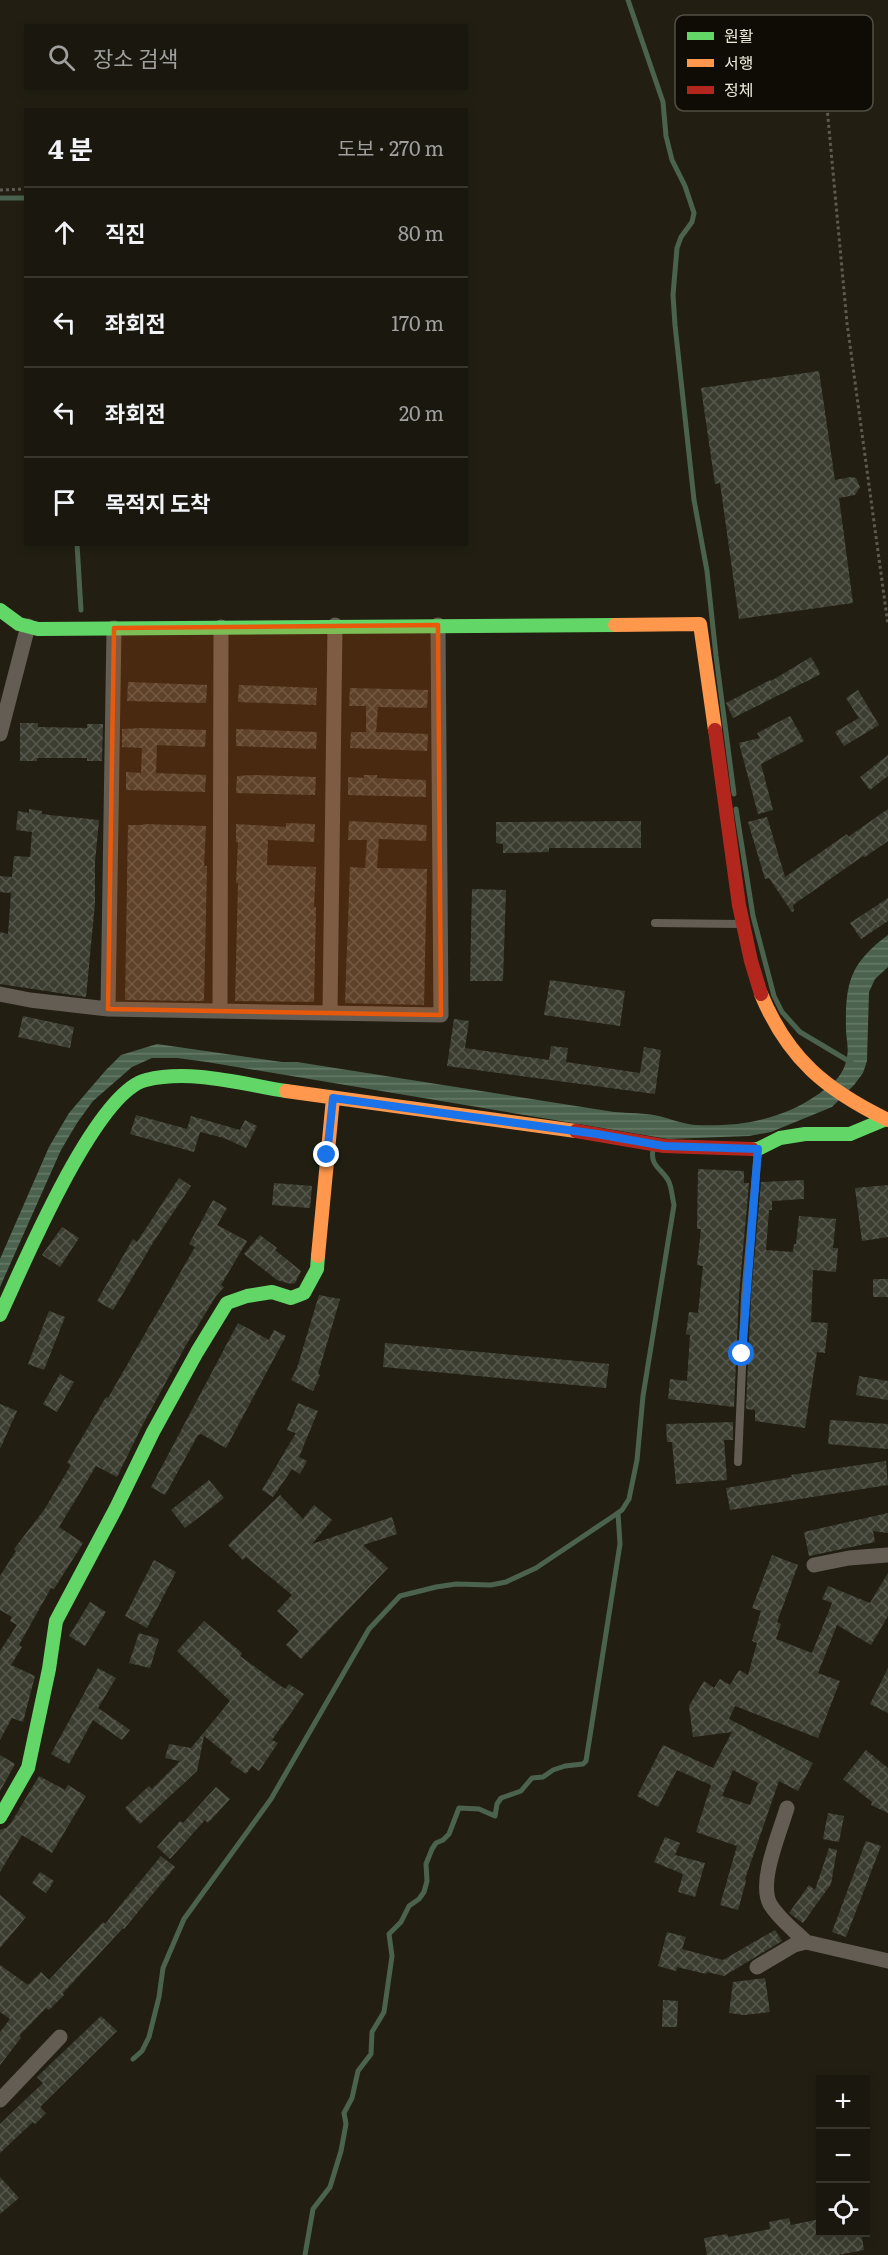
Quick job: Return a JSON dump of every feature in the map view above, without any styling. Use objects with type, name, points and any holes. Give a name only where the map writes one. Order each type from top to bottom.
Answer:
[{"type":"street","points":[[0,610],[19,624],[38,629],[700,624],[742,924],[764,1003],[783,1038],[812,1072],[845,1099],[887,1119]]},
{"type":"street","points":[[0,994],[30,1000],[108,1009],[441,1015],[438,625]]},
{"type":"street","points":[[0,734],[27,626]]},
{"type":"street","points":[[330,1013],[335,626]]},
{"type":"street","points":[[220,1011],[221,627]]},
{"type":"street","points":[[108,1009],[114,628]]},
{"type":"street","points":[[0,1315],[68,1173],[97,1126],[126,1090],[144,1080],[194,1077],[597,1134],[664,1146],[758,1149],[780,1138],[805,1134],[850,1134],[887,1119]]},
{"type":"street","points":[[0,1817],[28,1767],[49,1669],[56,1621],[153,1432],[197,1352],[227,1303],[247,1296],[272,1292],[291,1298],[304,1293],[317,1269],[333,1098]]},
{"type":"street","points":[[814,1565],[849,1558],[888,1556]]},
{"type":"street","points":[[787,1808],[767,1874],[766,1888],[770,1904],[807,1942]]},
{"type":"street","points":[[757,1966],[794,1945],[807,1942],[888,1961]]},
{"type":"street","points":[[0,2100],[60,2037]]},
{"type":"lane","points":[[655,923],[742,924]]},
{"type":"lane","points":[[738,1462],[745,1296],[758,1149]]},
{"type":"path","points":[[827,111],[847,323],[888,625]]},
{"type":"path","points":[[0,190],[24,189]]},
{"type":"highlighted area","points":[[438,625],[441,1015],[108,1009],[114,628]]},
{"type":"shaded area","points":[[888,935],[888,967],[875,979],[869,992],[867,1061],[863,1073],[832,1107],[771,1132],[749,1136],[668,1139],[207,1062],[177,1058],[152,1058],[132,1067],[93,1101],[77,1123],[61,1150],[0,1287],[0,1259],[49,1147],[69,1113],[121,1055],[157,1044],[282,1062],[297,1062],[614,1112],[654,1115],[690,1124],[743,1123],[789,1111],[828,1088],[840,1075],[848,1054],[846,1013],[852,975],[865,955]]},
{"type":"building","points":[[819,371],[835,480],[856,478],[860,487],[855,495],[839,498],[853,603],[739,619],[720,483],[715,484],[701,388]]},
{"type":"building","points":[[811,657],[819,675],[733,718],[726,703],[771,681]]},
{"type":"building","points":[[128,682],[207,685],[206,703],[127,701]]},
{"type":"building","points":[[239,685],[317,688],[316,705],[238,702]]},
{"type":"building","points":[[350,688],[428,690],[427,708],[378,707],[376,732],[428,734],[427,751],[350,748],[351,732],[366,732],[366,706],[349,706]]},
{"type":"building","points":[[858,690],[879,725],[844,746],[835,732],[859,718],[846,698]]},
{"type":"building","points":[[790,716],[804,741],[761,764],[773,810],[758,814],[739,743],[760,738],[757,733]]},
{"type":"building","points":[[20,723],[38,723],[38,727],[87,728],[87,724],[103,724],[102,761],[87,761],[87,758],[37,758],[37,761],[20,761]]},
{"type":"building","points":[[122,729],[206,730],[205,747],[157,745],[156,773],[206,775],[205,792],[126,790],[126,772],[141,773],[142,748],[122,747]]},
{"type":"building","points":[[236,729],[317,732],[316,749],[236,746]]},
{"type":"building","points":[[888,755],[888,776],[870,790],[860,777]]},
{"type":"building","points":[[364,775],[377,775],[377,778],[426,780],[426,797],[348,795],[348,777],[364,778]]},
{"type":"building","points":[[237,776],[316,777],[315,795],[236,793]]},
{"type":"building","points":[[29,809],[42,811],[42,814],[99,820],[95,862],[95,903],[86,997],[0,984],[0,932],[8,934],[11,893],[0,892],[0,876],[12,877],[14,856],[30,857],[32,832],[16,830],[18,811],[29,813]]},
{"type":"building","points":[[888,809],[888,841],[793,905],[794,911],[792,912],[769,878],[765,879],[748,822],[767,817],[785,877]]},
{"type":"building","points":[[349,821],[427,825],[426,841],[379,839],[377,868],[427,869],[424,1005],[345,1003],[350,867],[365,868],[367,840],[348,840]]},
{"type":"building","points":[[641,821],[641,848],[549,848],[549,852],[503,853],[503,844],[496,843],[496,822]]},
{"type":"building","points":[[286,823],[315,824],[314,842],[268,840],[267,865],[316,867],[314,1002],[235,1001],[238,883],[236,883],[238,842],[236,842],[236,824],[286,827]]},
{"type":"building","points":[[128,825],[206,826],[204,1001],[125,1000]]},
{"type":"building","points":[[472,889],[506,890],[503,981],[470,981]]},
{"type":"building","points":[[888,898],[888,921],[861,939],[850,923]]},
{"type":"building","points":[[550,980],[625,991],[620,1026],[544,1015]]},
{"type":"building","points":[[23,1016],[74,1027],[70,1048],[18,1037]]},
{"type":"building","points":[[454,1019],[469,1021],[465,1048],[549,1060],[551,1046],[568,1048],[566,1062],[640,1073],[644,1047],[661,1050],[655,1094],[447,1066]]},
{"type":"building","points":[[136,1115],[187,1129],[191,1116],[240,1130],[245,1120],[257,1126],[246,1148],[224,1138],[200,1132],[194,1152],[130,1134]]},
{"type":"building","points":[[698,1169],[744,1171],[744,1183],[749,1183],[739,1295],[734,1407],[668,1399],[670,1379],[687,1381],[690,1335],[686,1334],[689,1312],[698,1313],[703,1266],[697,1265],[701,1229],[697,1229]]},
{"type":"building","points":[[179,1178],[191,1186],[154,1241],[113,1310],[97,1301],[133,1239],[137,1242]]},
{"type":"building","points":[[804,1180],[804,1199],[772,1201],[772,1210],[769,1210],[766,1250],[793,1252],[799,1216],[836,1219],[833,1248],[838,1248],[836,1272],[813,1270],[811,1322],[828,1323],[825,1353],[817,1352],[805,1428],[755,1421],[755,1410],[746,1409],[751,1296],[761,1182]]},
{"type":"building","points":[[274,1183],[312,1186],[310,1208],[272,1205]]},
{"type":"building","points":[[888,1185],[888,1237],[862,1241],[855,1188]]},
{"type":"building","points":[[213,1200],[227,1208],[217,1225],[247,1241],[221,1285],[224,1287],[186,1345],[117,1477],[96,1466],[59,1527],[83,1543],[54,1589],[51,1588],[19,1645],[22,1647],[11,1665],[35,1676],[23,1722],[12,1718],[0,1740],[0,1651],[17,1625],[10,1621],[12,1617],[0,1610],[0,1576],[16,1551],[14,1549],[44,1510],[71,1465],[67,1463],[106,1397],[108,1398],[195,1247],[189,1244]]},
{"type":"building","points":[[62,1227],[79,1238],[60,1267],[42,1255]]},
{"type":"building","points":[[260,1235],[301,1271],[295,1283],[277,1280],[244,1254]]},
{"type":"building","points":[[873,1279],[888,1279],[888,1297],[873,1297]]},
{"type":"building","points":[[319,1295],[340,1299],[318,1374],[320,1375],[313,1391],[291,1380],[297,1368]]},
{"type":"building","points":[[49,1311],[65,1317],[44,1370],[28,1364]]},
{"type":"building","points":[[238,1323],[269,1340],[274,1330],[286,1336],[226,1448],[201,1434],[198,1435],[165,1495],[151,1487]]},
{"type":"building","points":[[385,1343],[609,1364],[606,1388],[383,1367]]},
{"type":"building","points":[[60,1374],[74,1382],[57,1412],[43,1404]]},
{"type":"building","points":[[859,1376],[888,1381],[888,1400],[856,1395]]},
{"type":"building","points":[[298,1403],[318,1411],[299,1457],[307,1461],[300,1474],[292,1469],[273,1497],[262,1490],[296,1433],[287,1430]]},
{"type":"building","points":[[0,1404],[17,1411],[0,1449]]},
{"type":"building","points":[[830,1420],[888,1424],[888,1449],[828,1444]]},
{"type":"building","points":[[733,1422],[733,1440],[724,1440],[727,1480],[676,1484],[672,1442],[667,1442],[666,1424]]},
{"type":"building","points":[[886,1461],[888,1485],[730,1510],[726,1488],[792,1477],[791,1475]]},
{"type":"building","points":[[209,1480],[224,1498],[185,1528],[171,1510]]},
{"type":"building","points":[[280,1495],[303,1519],[314,1505],[332,1520],[312,1544],[392,1517],[397,1534],[363,1545],[388,1568],[301,1659],[286,1645],[299,1631],[277,1611],[292,1595],[246,1557],[243,1560],[228,1545]]},
{"type":"building","points":[[888,1513],[888,1533],[873,1531],[875,1542],[809,1556],[804,1532]]},
{"type":"building","points":[[772,1555],[798,1565],[777,1622],[781,1624],[776,1639],[812,1653],[832,1603],[822,1599],[828,1586],[870,1603],[888,1573],[888,1616],[871,1645],[837,1625],[818,1673],[840,1681],[818,1738],[735,1706],[729,1719],[813,1763],[798,1791],[779,1781],[745,1879],[738,1910],[720,1905],[737,1846],[696,1832],[711,1785],[677,1770],[658,1807],[637,1796],[663,1745],[713,1768],[732,1732],[693,1737],[689,1706],[704,1681],[714,1688],[720,1679],[730,1685],[739,1670],[748,1675],[757,1643],[752,1641],[761,1611],[752,1608]],"holes":[[[733,1770],[758,1783],[750,1805],[722,1796]]]},
{"type":"building","points":[[154,1560],[176,1572],[147,1628],[125,1616]]},
{"type":"building","points":[[90,1602],[106,1612],[85,1646],[69,1636]]},
{"type":"building","points":[[204,1621],[242,1653],[240,1656],[285,1689],[289,1684],[304,1694],[272,1740],[278,1743],[259,1771],[252,1766],[246,1774],[230,1763],[233,1759],[204,1736],[197,1771],[140,1824],[125,1808],[149,1786],[152,1789],[180,1761],[165,1758],[169,1744],[191,1748],[230,1701],[177,1651]]},
{"type":"building","points":[[139,1633],[159,1639],[150,1668],[129,1663]]},
{"type":"building","points":[[98,1668],[116,1678],[98,1708],[130,1730],[122,1740],[93,1720],[69,1764],[51,1754]]},
{"type":"building","points":[[888,1668],[888,1713],[870,1704]]},
{"type":"building","points":[[866,1750],[888,1768],[888,1813],[871,1805],[872,1802],[843,1779]]},
{"type":"building","points":[[0,1755],[15,1764],[0,1791]]},
{"type":"building","points":[[39,1776],[65,1790],[68,1785],[86,1796],[52,1853],[22,1835],[0,1872],[0,1830],[11,1823]]},
{"type":"building","points":[[216,1787],[230,1799],[208,1823],[205,1820],[170,1859],[157,1847],[180,1821],[183,1823]]},
{"type":"building","points":[[828,1813],[844,1816],[839,1842],[823,1839]]},
{"type":"building","points":[[665,1837],[680,1843],[675,1855],[705,1863],[695,1897],[678,1892],[683,1874],[654,1862]]},
{"type":"building","points":[[866,1841],[881,1846],[846,1937],[832,1932]]},
{"type":"building","points":[[829,1848],[837,1850],[831,1884],[803,1923],[789,1913],[809,1885],[815,1890]]},
{"type":"building","points":[[161,1856],[175,1867],[124,1929],[63,1993],[64,1995],[49,2010],[46,2008],[19,2036],[21,2038],[0,2065],[0,2032],[10,2019],[0,2012],[0,1965],[28,1985],[41,1972],[49,1980],[103,1922],[105,1924]]},
{"type":"building","points":[[40,1872],[54,1881],[46,1893],[32,1883]]},
{"type":"building","points":[[0,1895],[26,1917],[0,1948]]},
{"type":"building","points":[[775,1930],[782,1941],[724,1976],[677,1967],[676,1971],[658,1966],[667,1932],[686,1937],[682,1949],[723,1960]]},
{"type":"building","points":[[765,1978],[770,2012],[744,2015],[729,2013],[733,1982]]},
{"type":"building","points":[[663,2000],[678,2001],[677,2027],[662,2027]]},
{"type":"building","points":[[101,2016],[117,2031],[40,2107],[46,2113],[0,2153],[0,2124],[43,2083],[37,2077]]},
{"type":"building","points":[[0,2177],[19,2198],[0,2214]]},
{"type":"building","points":[[789,2218],[791,2225],[816,2220],[816,2237],[862,2237],[864,2250],[838,2255],[707,2255],[704,2238],[727,2234],[728,2237],[770,2229],[769,2222]]},
{"type":"waterway","points":[[628,0],[663,102],[666,136],[672,160],[685,186],[694,213],[692,222],[681,237],[677,248],[673,295],[675,325],[694,500],[707,571],[734,794]]},
{"type":"waterway","points":[[0,198],[24,198]]},
{"type":"waterway","points":[[77,546],[81,610]]},
{"type":"waterway","points":[[736,809],[753,916],[774,996],[782,1012],[800,1032],[852,1063]]},
{"type":"waterway","points":[[133,2059],[142,2051],[149,2037],[159,1997],[163,1968],[184,1919],[271,1799],[369,1629],[400,1596],[456,1584],[491,1585],[506,1582],[536,1568],[622,1510],[629,1499],[637,1460],[643,1396],[674,1205],[669,1183],[653,1160],[653,1150]]},
{"type":"waterway","points":[[305,2255],[313,2209],[330,2187],[341,2151],[346,2124],[344,2113],[352,2098],[358,2071],[371,2054],[372,2032],[384,2012],[392,1956],[389,1934],[401,1922],[409,1906],[424,1892],[427,1881],[426,1864],[432,1849],[436,1843],[449,1834],[459,1808],[479,1809],[495,1816],[497,1804],[501,1798],[521,1791],[532,1778],[543,1777],[553,1770],[583,1764],[586,1761],[620,1544],[618,1513]]},
{"type":"traffic: fast","points":[[0,610],[19,624],[38,629],[615,625]]},
{"type":"traffic: fast","points":[[0,1315],[62,1184],[105,1115],[126,1092],[146,1080],[181,1076],[216,1079],[286,1091]]},
{"type":"traffic: fast","points":[[752,1149],[758,1149],[780,1138],[805,1134],[850,1134],[886,1119]]},
{"type":"traffic: fast","points":[[0,1817],[28,1768],[49,1669],[56,1621],[153,1432],[197,1352],[227,1303],[247,1296],[272,1292],[291,1298],[304,1293],[317,1269],[318,1256]]},
{"type":"traffic: slow","points":[[615,625],[700,624],[715,730]]},
{"type":"traffic: slow","points":[[761,994],[784,1037],[811,1070],[846,1097],[888,1120]]},
{"type":"traffic: slow","points":[[286,1091],[576,1131]]},
{"type":"traffic: slow","points":[[318,1256],[333,1098]]},
{"type":"traffic: jam","points":[[715,730],[739,905],[761,994]]},
{"type":"traffic: jam","points":[[576,1131],[664,1146],[752,1149]]},
{"type":"route","points":[[327,1155],[333,1098],[597,1134],[664,1146],[758,1149],[742,1354]]}]
